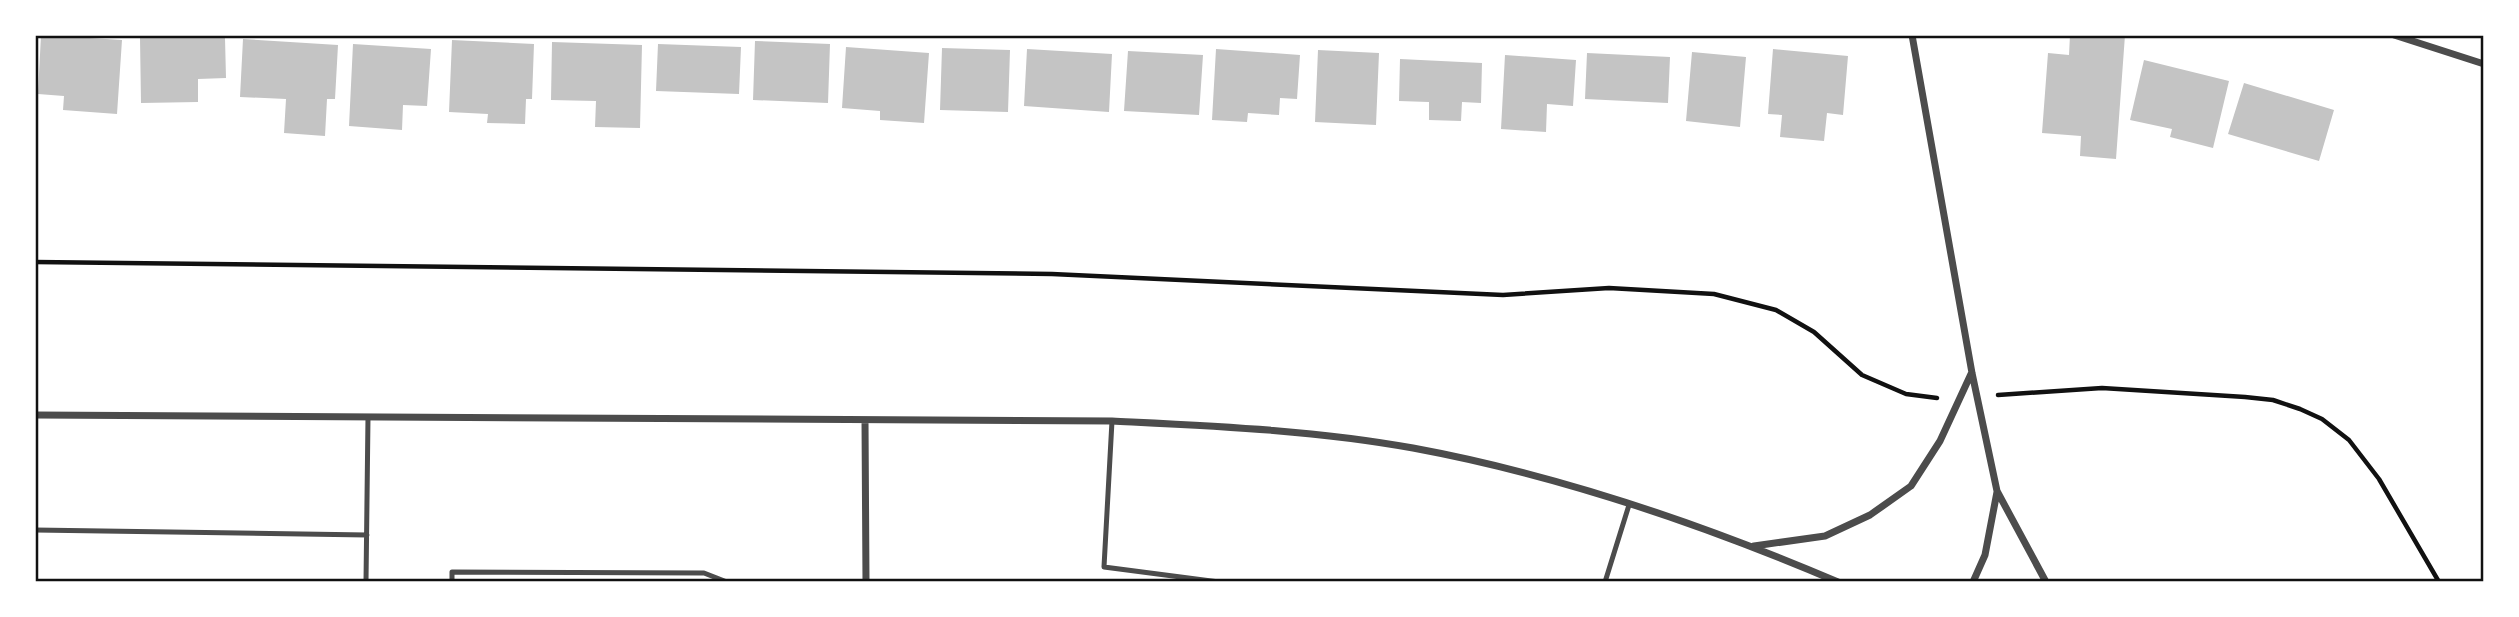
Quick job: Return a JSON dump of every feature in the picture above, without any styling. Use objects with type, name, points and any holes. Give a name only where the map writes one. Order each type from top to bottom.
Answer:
[{"type":"street","points":[[1912,35],[1972,373],[1997,491],[2046,582]]},
{"type":"street","points":[[2394,35],[2484,64]]},
{"type":"street","points":[[1754,546],[1825,536],[1870,515],[1911,486],[1940,441],[1972,373]]},
{"type":"street","points":[[35,415],[1112,421],[1265,428],[1414,448],[1573,486],[1754,546],[1838,582]]},
{"type":"street","points":[[865,420],[866,582]]},
{"type":"street","points":[[1973,582],[1985,555],[1997,491]]},
{"type":"lane","points":[[366,582],[368,417]]},
{"type":"lane","points":[[1112,421],[1104,567],[1219,582]]},
{"type":"lane","points":[[1605,582],[1629,505]]},
{"type":"lane","points":[[35,530],[367,535]]},
{"type":"lane","points":[[452,582],[452,572],[704,573],[727,582]]},
{"type":"path","points":[[35,262],[1052,274],[1503,295],[1609,288],[1714,294],[1776,310],[1814,332],[1862,374],[1906,394],[1959,400]]},
{"type":"path","points":[[1977,396],[2102,388],[2245,397],[2273,400],[2300,409],[2322,419],[2349,440],[2379,479],[2439,582]]},
{"type":"building","points":[[41,35],[122,40],[117,114],[63,110],[64,96],[38,94]]},
{"type":"building","points":[[2070,35],[2125,35],[2116,159],[2080,156],[2081,136],[2042,133],[2048,53],[2069,55]]},
{"type":"building","points":[[140,38],[225,38],[226,78],[198,79],[198,102],[141,103]]},
{"type":"building","points":[[243,39],[338,45],[335,99],[327,99],[325,136],[284,133],[286,99],[240,97]]},
{"type":"building","points":[[452,40],[534,44],[532,99],[526,99],[525,124],[487,123],[488,114],[449,112]]},
{"type":"building","points":[[755,41],[830,44],[828,103],[753,100]]},
{"type":"building","points":[[552,42],[642,45],[640,128],[595,127],[596,101],[551,100]]},
{"type":"building","points":[[353,44],[431,49],[427,106],[403,105],[402,130],[349,126]]},
{"type":"building","points":[[658,44],[741,47],[739,94],[656,91]]},
{"type":"building","points":[[846,47],[929,53],[924,123],[880,120],[880,111],[842,108]]},
{"type":"building","points":[[942,48],[1010,50],[1008,112],[940,110]]},
{"type":"building","points":[[1027,49],[1112,54],[1109,112],[1024,106]]},
{"type":"building","points":[[1216,49],[1300,55],[1297,99],[1280,98],[1279,115],[1248,113],[1247,122],[1212,120]]},
{"type":"building","points":[[1773,49],[1848,56],[1843,115],[1827,113],[1824,141],[1780,137],[1782,115],[1768,114]]},
{"type":"building","points":[[1318,50],[1379,53],[1376,125],[1315,122]]},
{"type":"building","points":[[1128,51],[1203,55],[1199,115],[1124,111]]},
{"type":"building","points":[[1692,52],[1746,57],[1740,127],[1686,121]]},
{"type":"building","points":[[1587,53],[1670,57],[1668,103],[1585,99]]},
{"type":"building","points":[[1505,55],[1576,60],[1573,106],[1547,104],[1546,132],[1501,129]]},
{"type":"building","points":[[1400,59],[1482,63],[1481,103],[1462,102],[1461,121],[1429,120],[1429,102],[1399,101]]},
{"type":"building","points":[[2144,60],[2229,81],[2213,148],[2170,137],[2172,129],[2130,120]]},
{"type":"building","points":[[2244,83],[2334,110],[2319,161],[2228,134]]}]
